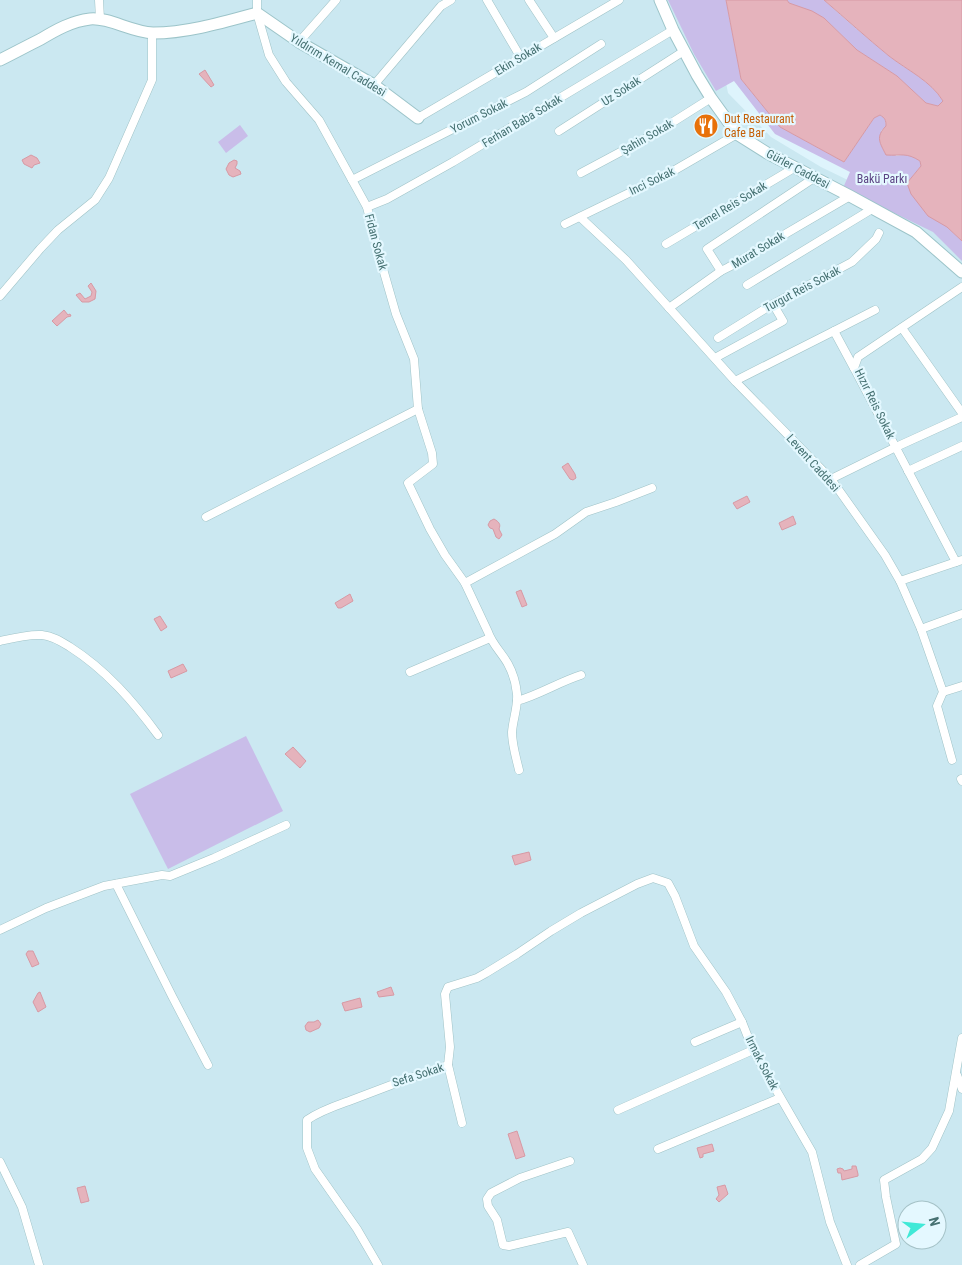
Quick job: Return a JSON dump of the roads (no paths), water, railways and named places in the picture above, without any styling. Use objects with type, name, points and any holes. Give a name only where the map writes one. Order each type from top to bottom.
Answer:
[{"type":"street","points":[[99,0],[100,19]]},
{"type":"street","points":[[0,60],[76,21],[100,19],[132,30],[152,33],[210,26],[258,13],[257,0]]},
{"type":"street","points":[[299,42],[336,0]]},
{"type":"street","points":[[374,85],[441,6],[451,0]]},
{"type":"street","points":[[487,0],[521,58]]},
{"type":"street","points":[[529,0],[554,38]]},
{"type":"street","name":"Ekin Sokak","points":[[418,118],[618,0]]},
{"type":"street","name":"Gürler Caddesi","points":[[660,0],[673,30],[711,98],[738,134],[766,153],[916,232],[962,272]]},
{"type":"street","name":"Yıldırım Kemal Caddesi","points":[[258,13],[299,42],[374,85],[418,118]]},
{"type":"street","name":"Fidan Sokak","points":[[258,13],[268,55],[286,82],[319,120],[367,206],[396,314],[414,359],[418,409],[432,453],[433,464],[408,483],[435,538],[465,582]]},
{"type":"street","name":"Ferhan Baba Sokak","points":[[367,206],[387,199],[453,162],[673,30]]},
{"type":"street","points":[[0,296],[58,230],[94,200],[109,178],[152,80],[152,33]]},
{"type":"street","name":"Yorum Sokak","points":[[352,180],[526,92],[601,44]]},
{"type":"street","name":"Uz Sokak","points":[[559,131],[684,51]]},
{"type":"street","name":"Şahin Sokak","points":[[581,174],[654,134],[711,98]]},
{"type":"street","name":"Inci Sokak","points":[[565,224],[668,174],[738,134]]},
{"type":"street","name":"Temel Reis Sokak","points":[[666,244],[794,168]]},
{"type":"street","points":[[721,271],[707,249],[814,178]]},
{"type":"street","name":"Murat Sokak","points":[[669,308],[721,271],[850,196]]},
{"type":"street","points":[[747,285],[872,209]]},
{"type":"street","name":"Levent Caddesi","points":[[580,217],[626,260],[735,381],[831,479],[885,555],[900,581],[943,692],[937,706],[952,760]]},
{"type":"street","name":"Turgut Reis Sokak","points":[[718,338],[773,304],[852,262],[876,239],[879,232]]},
{"type":"street","name":"Hızır Reis Sokak","points":[[959,561],[908,471],[854,368],[858,357],[962,286]]},
{"type":"street","points":[[715,358],[783,321],[773,304]]},
{"type":"street","points":[[735,381],[875,310]]},
{"type":"street","points":[[902,328],[962,412]]},
{"type":"street","points":[[834,331],[854,368]]},
{"type":"street","points":[[206,517],[418,409]]},
{"type":"street","points":[[831,479],[962,417]]},
{"type":"street","points":[[908,471],[962,446]]},
{"type":"street","points":[[519,770],[512,732],[517,701],[513,678],[508,664],[490,638],[465,582],[556,534],[586,512],[652,488]]},
{"type":"street","points":[[900,581],[959,561]]},
{"type":"street","points":[[920,629],[962,614]]},
{"type":"street","points":[[0,641],[24,636],[43,635],[56,639],[89,660],[108,676],[138,708],[158,735]]},
{"type":"street","points":[[410,672],[490,638]]},
{"type":"street","points":[[517,701],[531,697],[565,680],[581,675]]},
{"type":"street","points":[[943,692],[962,686]]},
{"type":"street","points":[[0,930],[46,908],[104,886],[162,875],[170,876],[286,825]]},
{"type":"street","name":"Irmak Sokak","points":[[653,878],[668,883],[675,896],[694,946],[726,992],[742,1022],[753,1050],[812,1152],[830,1222],[847,1265]]},
{"type":"street","name":"Sefa Sokak","points":[[378,1265],[357,1229],[315,1169],[307,1148],[307,1120],[327,1109],[387,1086],[448,1066],[450,1047],[445,994],[448,987],[477,978],[517,954],[551,930],[637,884],[653,878]]},
{"type":"street","points":[[116,884],[208,1065]]},
{"type":"street","points":[[696,1042],[742,1022]]},
{"type":"street","points":[[860,1265],[896,1244],[884,1180],[922,1159],[932,1148],[949,1111],[962,1038]]},
{"type":"street","points":[[618,1110],[753,1050]]},
{"type":"street","points":[[448,1066],[462,1123]]},
{"type":"street","points":[[956,1072],[962,1089]]},
{"type":"street","points":[[658,1149],[780,1098]]},
{"type":"street","points":[[570,1161],[520,1178],[491,1193],[487,1200],[488,1206],[497,1220],[503,1244],[509,1246],[568,1232],[583,1265]]},
{"type":"street","points":[[0,1162],[22,1207],[39,1265]]},
{"type":"place","name":"Dut Restaurant Cafe Bar","points":[[706,126]]},
{"type":"park label","name":"Bakü Parkı","points":[[882,179]]}]
